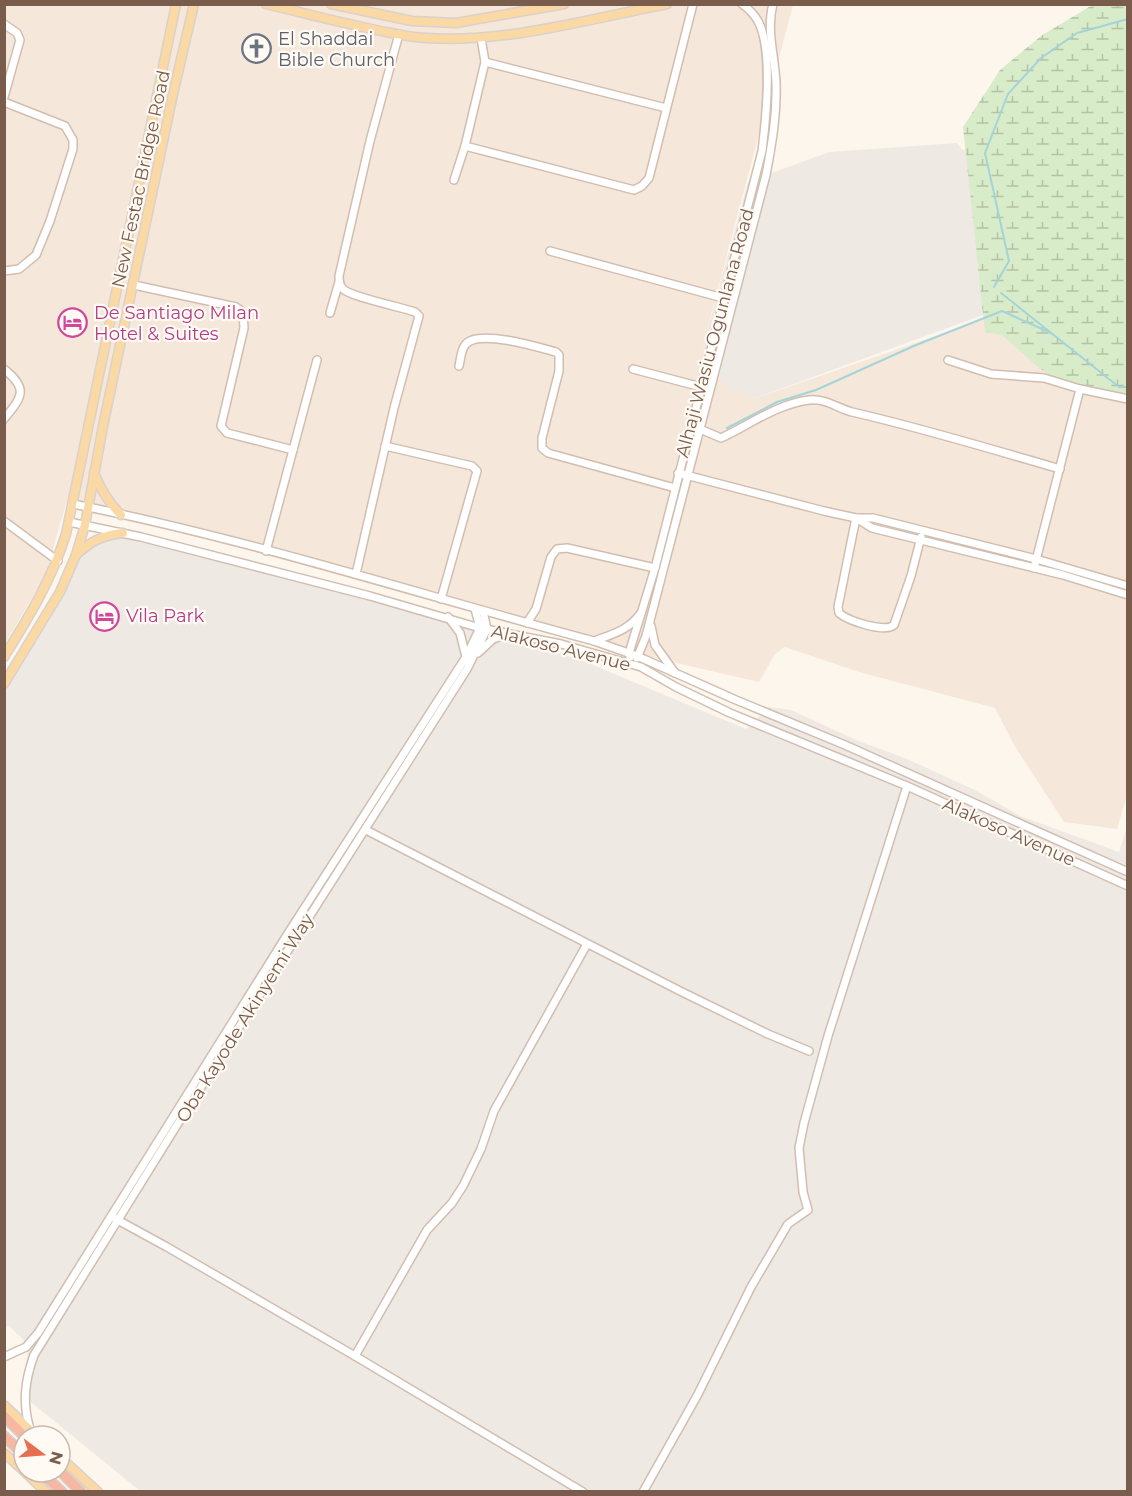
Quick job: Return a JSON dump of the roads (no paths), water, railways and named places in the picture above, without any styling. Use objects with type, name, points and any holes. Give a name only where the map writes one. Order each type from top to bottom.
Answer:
[{"type":"main road","name":"New Festac Bridge Road","points":[[4,657],[38,603],[58,561],[69,522],[176,4]]},
{"type":"main road","points":[[4,684],[60,592],[76,555],[85,525],[173,94],[194,4]]},
{"type":"main road","points":[[266,4],[423,38],[481,38],[667,4]]},
{"type":"main road","points":[[331,4],[412,21],[456,23],[564,4]]},
{"type":"main road","points":[[112,317],[126,321]]},
{"type":"main road","points":[[94,473],[102,491],[121,515]]},
{"type":"main road","points":[[76,555],[89,542],[105,535],[123,533]]},
{"type":"main road","points":[[4,1405],[20,1424]]},
{"type":"main road","points":[[72,1468],[98,1491]]},
{"type":"street","points":[[465,146],[634,190],[642,186],[649,178],[693,4]]},
{"type":"street","name":"Alhaji Wasiu Ogunlana Road","points":[[633,655],[762,151],[767,75],[762,31],[754,15],[742,4]]},
{"type":"street","name":"Alhaji Wasiu Ogunlana Road","points":[[633,655],[643,645],[771,151],[776,94],[770,26],[773,4]]},
{"type":"street","points":[[4,24],[17,33],[20,40],[4,97]]},
{"type":"street","points":[[330,313],[370,141],[399,34]]},
{"type":"street","points":[[454,180],[486,62],[481,38]]},
{"type":"street","points":[[486,62],[666,108]]},
{"type":"street","points":[[4,102],[65,126],[73,140],[73,149],[36,255],[19,269],[4,271]]},
{"type":"street","points":[[550,251],[723,298]]},
{"type":"street","points":[[339,282],[341,287],[352,294],[416,312],[419,316],[385,446],[356,574]]},
{"type":"street","points":[[134,285],[236,307],[243,312],[244,328],[221,426],[227,433],[293,450]]},
{"type":"street","points":[[459,366],[463,349],[470,340],[504,340],[556,352],[559,355],[559,371],[542,438],[542,448],[548,453],[675,488]]},
{"type":"street","points":[[266,551],[317,360]]},
{"type":"street","points":[[948,360],[992,374],[1044,378],[1080,389],[1128,399]]},
{"type":"street","points":[[4,369],[17,379],[20,393],[17,403],[4,419]]},
{"type":"street","points":[[633,369],[710,389]]},
{"type":"street","points":[[1034,568],[1080,389]]},
{"type":"street","points":[[700,429],[721,438],[787,405],[819,400],[846,410],[1060,469]]},
{"type":"street","points":[[385,446],[472,466],[477,471],[441,600]]},
{"type":"street","points":[[678,473],[856,518],[873,518],[1036,560],[1127,591]]},
{"type":"street","name":"Alakoso Avenue","points":[[73,504],[356,574],[441,600],[594,641],[633,655],[855,749],[1128,872]]},
{"type":"street","points":[[856,518],[872,528],[1127,591]]},
{"type":"street","points":[[856,518],[838,607],[839,613],[851,621],[888,628],[894,625],[923,531]]},
{"type":"street","points":[[4,521],[58,561]]},
{"type":"street","name":"Alakoso Avenue","points":[[69,522],[123,533],[483,628],[595,653],[641,667],[730,713],[907,786],[1128,886]]},
{"type":"street","points":[[527,623],[536,609],[551,557],[557,549],[567,548],[655,568]]},
{"type":"street","points":[[594,641],[627,628],[644,608]]},
{"type":"street","points":[[475,609],[483,628]]},
{"type":"street","points":[[483,611],[483,628]]},
{"type":"street","points":[[651,615],[651,632],[655,645],[675,673]]},
{"type":"street","points":[[448,617],[460,633],[468,659],[501,634],[529,637]]},
{"type":"street","name":"Oba Kayode Akinyemi Way","points":[[4,1357],[26,1347],[38,1333],[185,1112],[366,830],[468,659],[483,628]]},
{"type":"street","points":[[632,665],[633,655]]},
{"type":"street","points":[[633,655],[641,667]]},
{"type":"street","name":"Oba Kayode Akinyemi Way","points":[[29,1424],[25,1397],[28,1372],[34,1355],[284,940],[468,659]]},
{"type":"street","points":[[643,1491],[697,1396],[751,1287],[788,1224],[807,1209],[803,1192],[800,1148],[804,1123],[828,1036],[907,786]]},
{"type":"street","points":[[366,830],[722,1012],[809,1051]]},
{"type":"street","points":[[355,1356],[427,1230],[452,1203],[463,1185],[481,1149],[499,1102],[587,944]]},
{"type":"street","points":[[114,1219],[167,1247],[355,1356],[583,1491]]},
{"type":"waterway","points":[[994,287],[1009,261],[985,153],[1008,94],[1041,58],[1077,33],[1128,19]]},
{"type":"waterway","points":[[1001,293],[1119,387],[1128,387]]},
{"type":"waterway","points":[[727,428],[777,402],[816,390],[916,345],[1002,311],[1051,333]]},
{"type":"place","name":"El Shaddai Bible Church","points":[[257,49]]},
{"type":"place","name":"De Santiago Milan Hotel & Suites","points":[[73,323]]},
{"type":"place","name":"Vila Park","points":[[105,616]]}]
